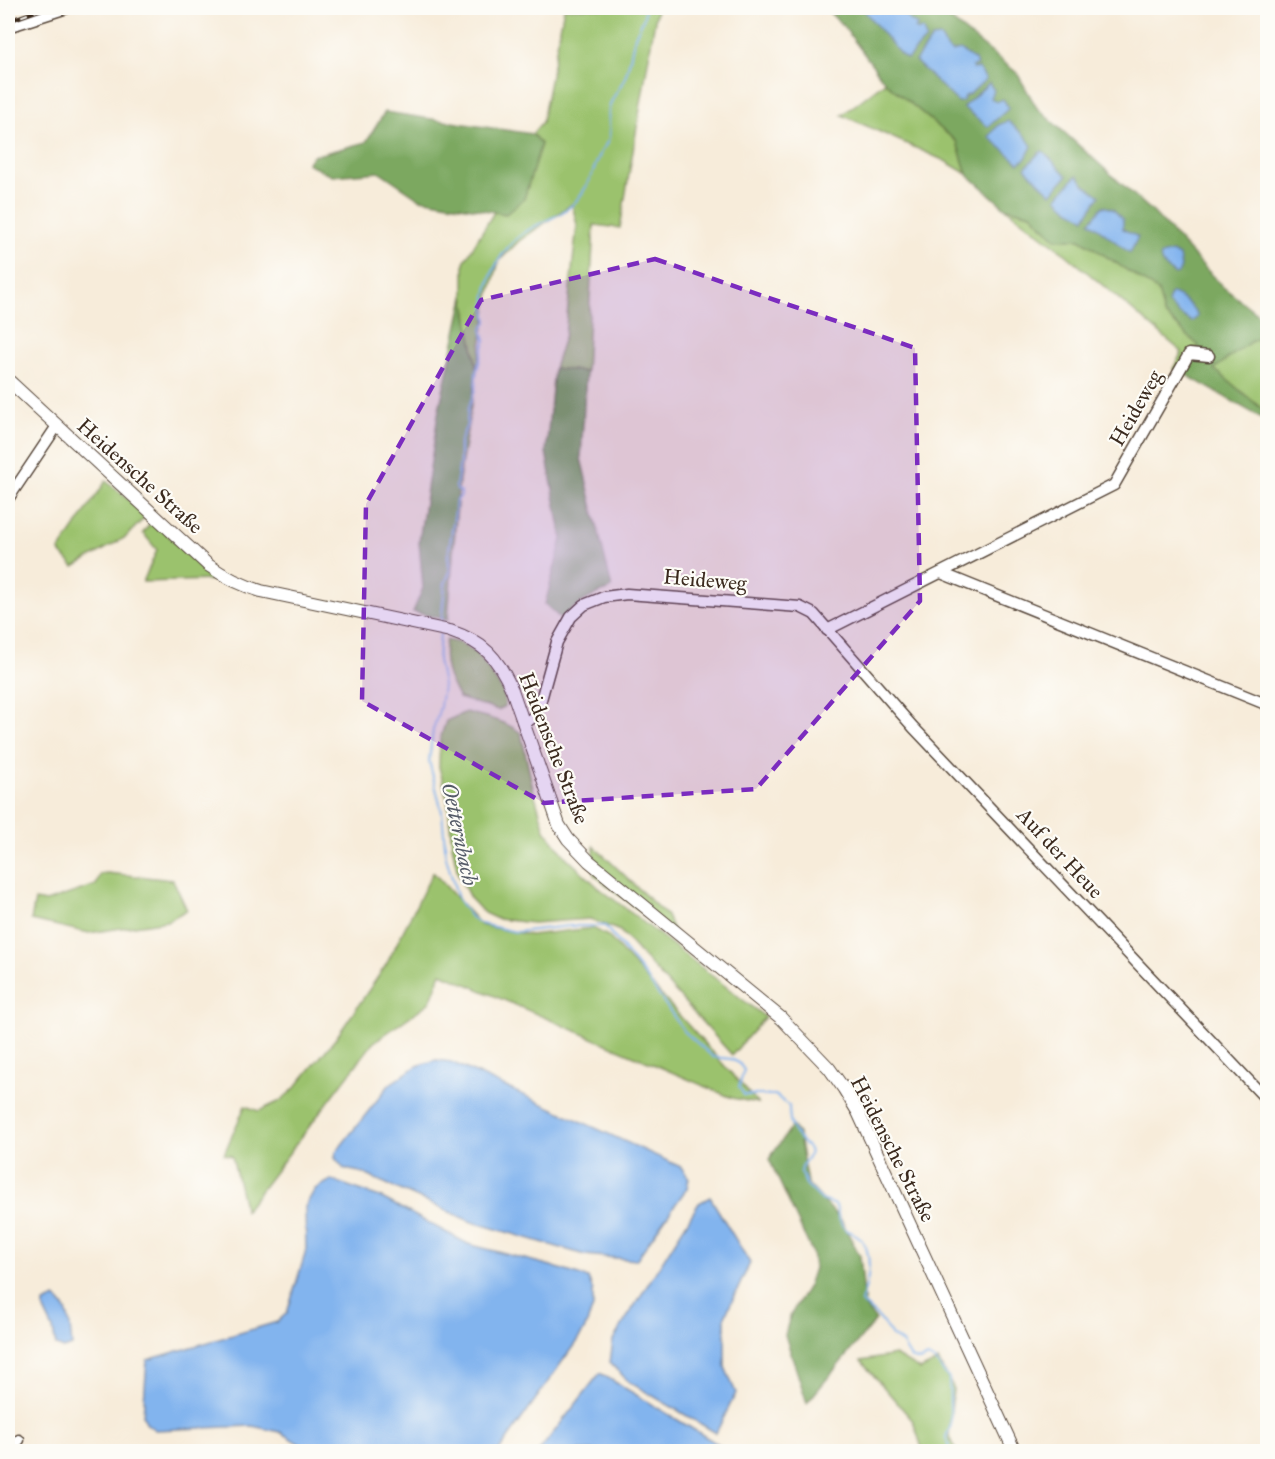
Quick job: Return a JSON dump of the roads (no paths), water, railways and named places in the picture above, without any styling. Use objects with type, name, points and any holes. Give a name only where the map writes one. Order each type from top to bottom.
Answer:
[{"type":"main road","name":"Heidensche Straße","points":[[8,380],[208,565],[235,582],[261,591],[450,631],[469,637],[495,658],[505,672],[559,825],[580,853],[781,1018],[829,1068],[844,1089],[858,1112],[1015,1452]]},
{"type":"street","points":[[8,27],[68,8]]},
{"type":"street","name":"Heideweg","points":[[523,723],[530,720],[539,707],[557,642],[571,617],[584,605],[604,597],[627,594],[800,607],[814,614],[827,630],[1114,485],[1189,354],[1209,356]]},
{"type":"street","points":[[8,499],[57,426]]},
{"type":"street","points":[[941,573],[1268,705]]},
{"type":"street","name":"Auf der Heue","points":[[827,630],[914,727],[1268,1101]]},
{"type":"street","points":[[8,1449],[19,1440]]},
{"type":"water","points":[[862,8],[900,8],[910,21],[918,25],[915,28],[918,31],[923,30],[926,39],[907,59],[900,54]]},
{"type":"water","points":[[940,37],[952,52],[960,50],[975,60],[977,65],[973,66],[973,69],[978,68],[986,79],[965,96],[963,101],[958,102],[915,61],[932,38]]},
{"type":"water","points":[[989,83],[994,90],[991,98],[996,102],[1003,99],[1009,108],[988,127],[963,107]]},
{"type":"water","points":[[1008,121],[1026,137],[1032,146],[1026,158],[1019,163],[989,137],[998,125]]},
{"type":"water","points":[[1043,151],[1067,176],[1051,194],[1025,168]]},
{"type":"water","points":[[1078,176],[1084,184],[1100,196],[1085,218],[1070,210],[1057,198]]},
{"type":"water","points":[[1103,206],[1113,209],[1123,220],[1123,229],[1138,237],[1130,253],[1090,222]]},
{"type":"water","points":[[1172,252],[1179,256],[1181,267],[1175,275],[1160,258],[1161,255]]},
{"type":"water","points":[[1171,293],[1187,302],[1196,312],[1198,316],[1192,322],[1168,303]]},
{"type":"water","points":[[436,1060],[451,1062],[681,1167],[689,1178],[687,1188],[636,1260],[585,1255],[472,1222],[360,1172],[344,1169],[335,1158],[336,1152],[390,1084],[417,1066]]},
{"type":"water","points":[[331,1180],[380,1197],[468,1244],[588,1278],[593,1291],[593,1307],[584,1331],[499,1451],[311,1451],[280,1432],[252,1426],[155,1430],[147,1424],[143,1416],[147,1360],[277,1322],[287,1313],[306,1251],[305,1207],[315,1189]]},
{"type":"water","points":[[710,1197],[750,1263],[725,1316],[725,1367],[736,1393],[716,1433],[629,1382],[610,1363],[613,1340],[699,1203]]},
{"type":"water","points":[[55,1298],[64,1307],[70,1326],[72,1346],[64,1349],[56,1346],[53,1329],[44,1310],[44,1303]]},
{"type":"water","points":[[600,1373],[721,1446],[718,1451],[539,1451]]},
{"type":"waterway","name":"Oetternbach","points":[[441,626],[445,583],[450,572],[448,556],[456,501],[461,496],[456,486],[460,463],[460,442],[467,425],[468,409],[475,390],[476,374],[485,340],[482,329],[487,322],[486,295],[489,282],[500,258],[519,237],[566,210],[584,190],[608,141],[610,105],[625,77],[635,37],[644,16],[644,8]]},
{"type":"waterway","name":"Oetternbach","points":[[440,634],[438,660],[443,685],[429,761],[442,812],[446,857],[458,899],[471,917],[481,924],[516,932],[569,926],[605,926],[646,977],[684,1031],[713,1057],[731,1059],[739,1063],[744,1070],[739,1087],[744,1095],[775,1095],[789,1106],[793,1130],[809,1149],[810,1155],[803,1164],[801,1172],[806,1184],[822,1200],[836,1205],[842,1225],[860,1238],[865,1245],[869,1269],[861,1302],[880,1319],[892,1336],[902,1343],[911,1358],[920,1361],[928,1357],[935,1361],[949,1379],[951,1425],[946,1437],[950,1452]]},
{"type":"railway","points":[[8,21],[45,8]]}]
